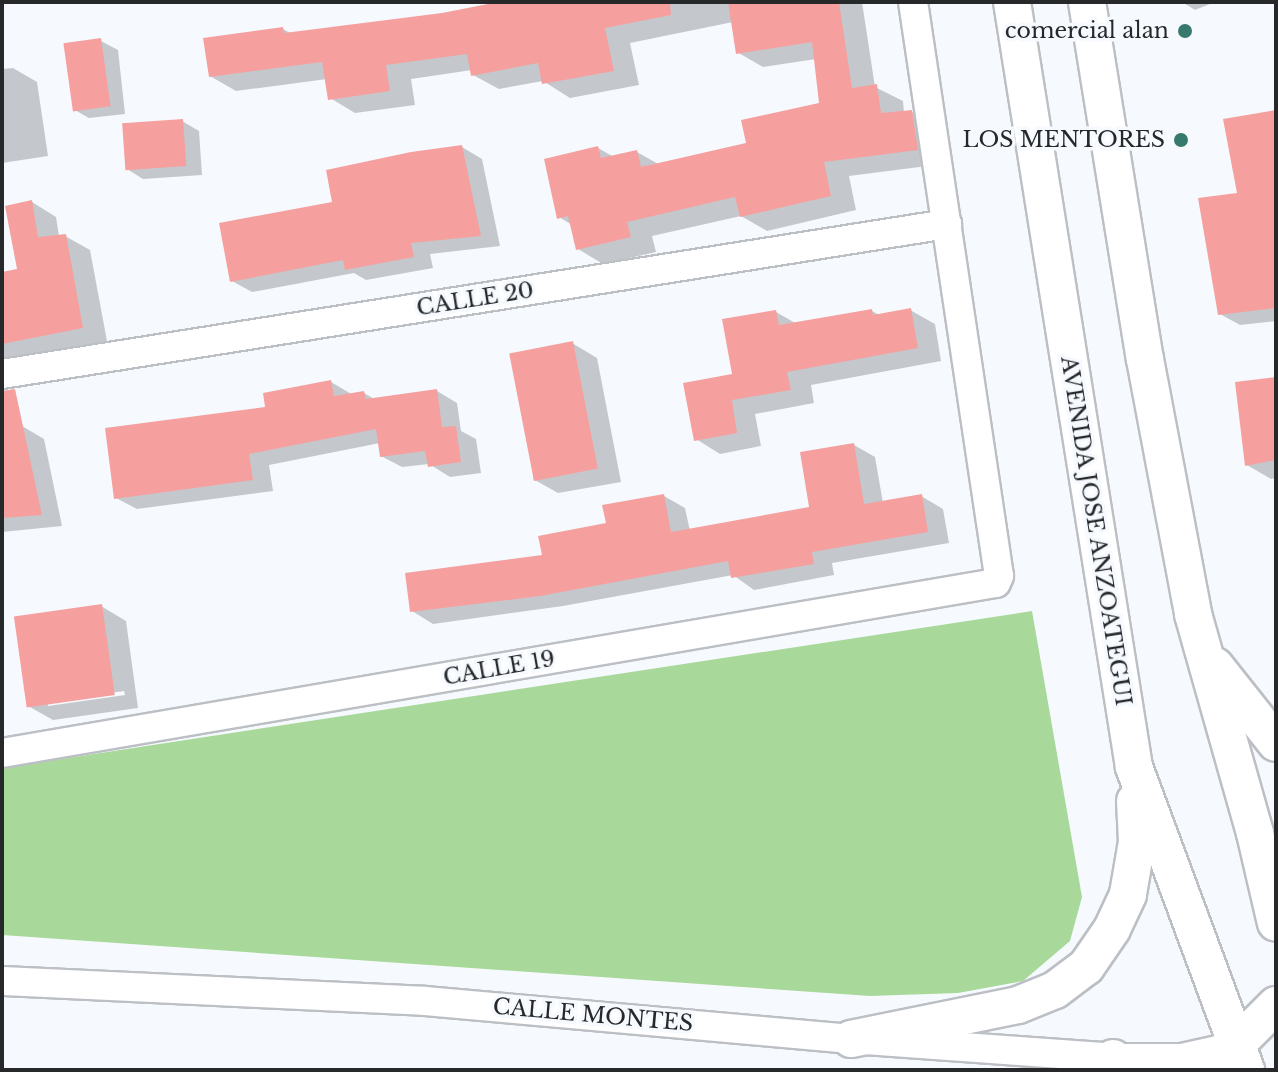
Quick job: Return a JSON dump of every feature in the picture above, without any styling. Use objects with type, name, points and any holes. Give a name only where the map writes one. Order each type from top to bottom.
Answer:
[{"type":"street","points":[[913,2],[947,224]]},
{"type":"street","name":"AVENIDA JOSE ANZOATEGUI","points":[[1012,2],[1134,767],[1235,1062]]},
{"type":"street","points":[[1087,2],[1145,359],[1193,614],[1255,833],[1276,923]]},
{"type":"street","name":"CALLE 20","points":[[2,374],[947,224]]},
{"type":"street","name":"CALLE 19","points":[[2,753],[996,583],[999,576],[947,224]]},
{"type":"street","points":[[1204,652],[1276,743]]},
{"type":"street","points":[[851,1039],[1018,1005],[1055,990],[1086,967],[1112,929],[1128,894],[1137,842],[1134,767]]},
{"type":"street","name":"CALLE MONTES","points":[[2,981],[482,1005],[1121,1064],[1182,1058],[1235,1062],[1276,1044]]},
{"type":"street","points":[[1235,1062],[1276,1005]]},
{"type":"green space","points":[[1032,611],[1082,897],[1070,941],[1023,981],[958,993],[870,996],[2,935],[2,768]]},
{"type":"building","points":[[498,2],[670,2],[671,15],[605,28],[614,71],[542,84],[538,63],[471,76],[467,54],[386,65],[390,91],[328,100],[322,62],[209,77],[203,38],[283,27],[284,33],[442,13]]},
{"type":"building","points":[[728,2],[839,2],[852,88],[877,84],[881,113],[912,110],[918,150],[824,162],[831,196],[740,217],[735,197],[627,222],[631,237],[576,250],[568,216],[557,219],[544,159],[598,146],[601,158],[637,150],[641,167],[746,143],[741,120],[819,103],[812,42],[736,54]]},
{"type":"building","points":[[101,38],[111,106],[73,112],[63,43]]},
{"type":"building","points":[[1276,110],[1276,308],[1218,315],[1198,198],[1237,193],[1223,119]]},
{"type":"building","points":[[183,119],[186,166],[125,170],[122,123]]},
{"type":"building","points":[[462,145],[481,236],[411,243],[414,257],[345,270],[343,260],[230,282],[219,223],[332,202],[326,170]]},
{"type":"building","points":[[32,200],[38,237],[66,234],[83,328],[2,344],[2,272],[17,269],[5,206]]},
{"type":"building","points":[[911,308],[918,348],[787,372],[791,390],[732,400],[737,433],[694,441],[683,383],[732,374],[722,319],[776,310],[779,325],[872,309],[873,315]]},
{"type":"building","points":[[573,341],[598,469],[534,481],[509,353]]},
{"type":"building","points":[[1276,377],[1276,460],[1245,466],[1235,382]]},
{"type":"building","points":[[331,380],[334,396],[364,391],[366,399],[437,389],[442,427],[456,426],[461,462],[428,467],[425,451],[380,457],[376,429],[249,454],[253,480],[114,499],[105,428],[265,407],[263,393]]},
{"type":"building","points":[[15,389],[42,515],[2,518],[2,391]]},
{"type":"building","points":[[854,443],[864,504],[922,494],[928,532],[812,552],[814,564],[731,578],[728,561],[540,596],[410,612],[405,573],[542,555],[538,536],[606,523],[602,505],[664,494],[671,532],[809,507],[800,452]]},
{"type":"building","points":[[102,604],[115,695],[27,707],[14,616]]},
{"type":"place","name":"comercial alan","points":[[1185,31]]},
{"type":"place","name":"LOS MENTORES","points":[[1181,140]]}]
